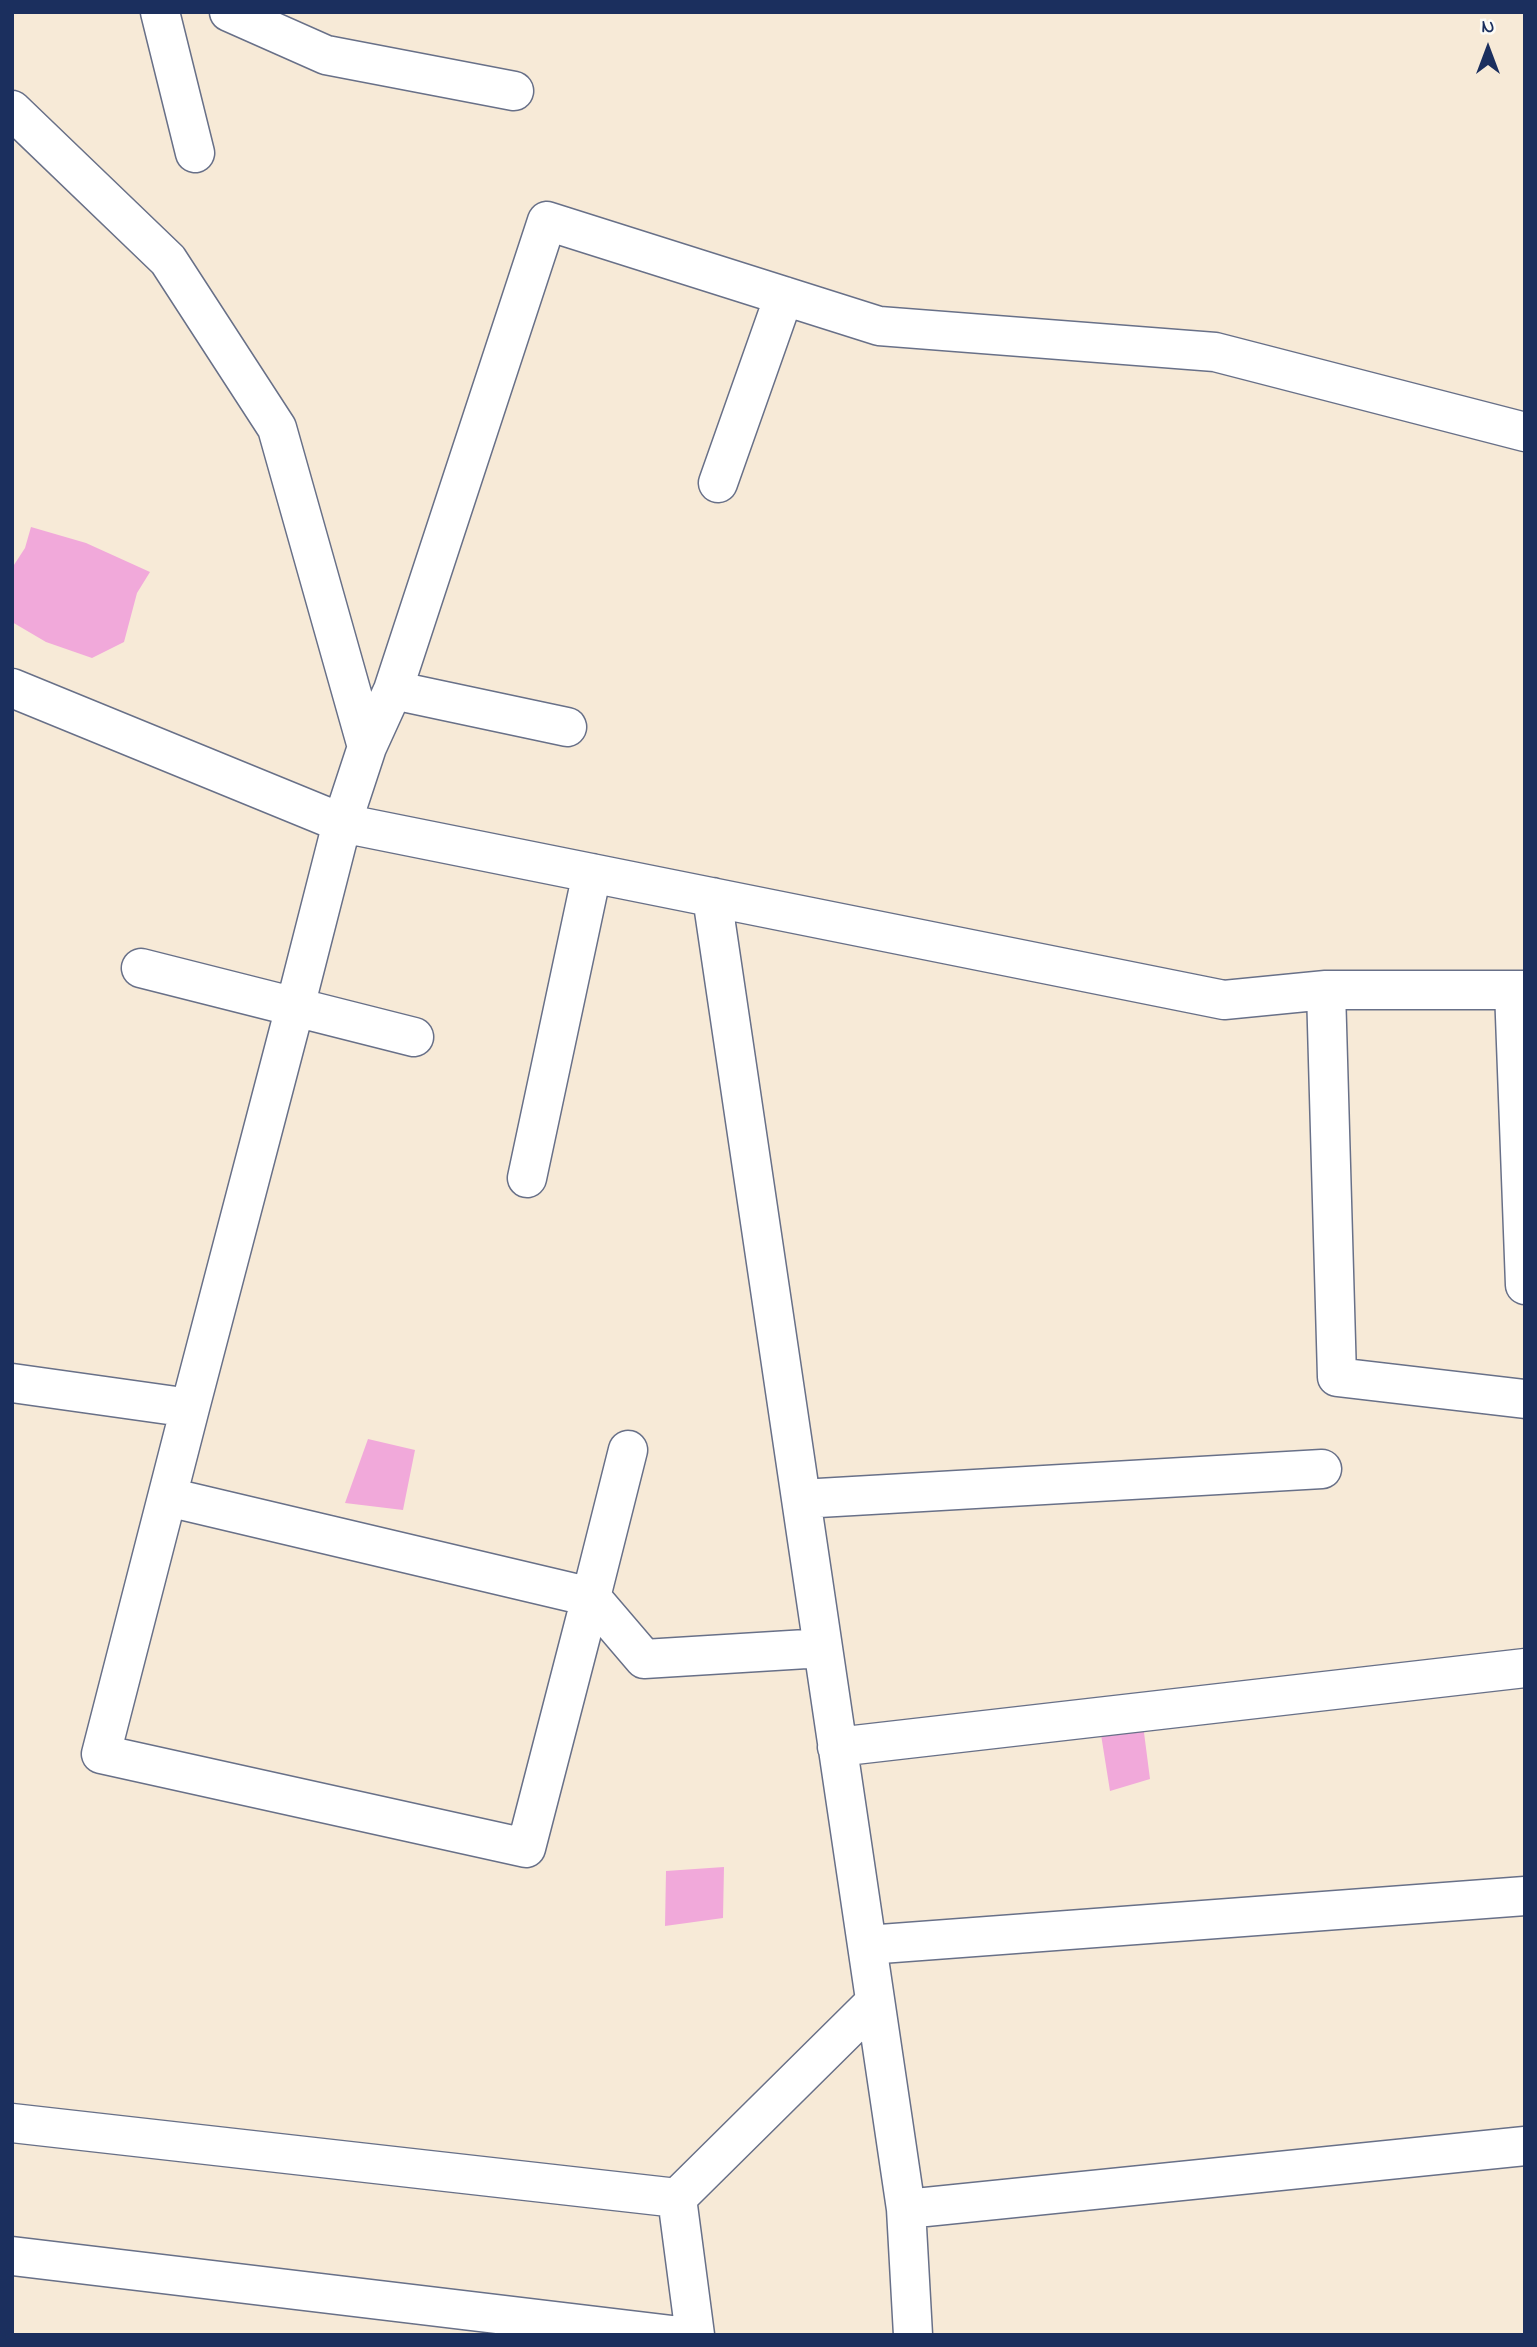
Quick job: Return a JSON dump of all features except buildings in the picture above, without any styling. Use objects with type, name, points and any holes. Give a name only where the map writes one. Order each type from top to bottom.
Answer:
[{"type":"street","points":[[160,12],[194,153]]},
{"type":"street","points":[[229,12],[326,55],[514,91]]},
{"type":"street","points":[[12,110],[168,260],[277,428],[367,747]]},
{"type":"street","points":[[628,1450],[526,1849],[101,1754],[342,823],[367,747],[393,690],[547,221],[879,326],[1215,352],[1525,432]]},
{"type":"street","points":[[718,483],[784,296]]},
{"type":"street","points":[[393,690],[567,727]]},
{"type":"street","points":[[13,691],[342,823],[1224,1000],[1326,990],[1519,990],[1525,1285]]},
{"type":"street","points":[[527,1178],[592,873]]},
{"type":"street","points":[[712,897],[906,2208],[913,2335]]},
{"type":"street","points":[[141,968],[414,1037]]},
{"type":"street","points":[[1326,990],[1337,1377],[1525,1399]]},
{"type":"street","points":[[12,1383],[190,1408]]},
{"type":"street","points":[[801,1499],[1322,1469]]},
{"type":"street","points":[[167,1497],[592,1597],[644,1659],[823,1648]]},
{"type":"street","points":[[837,1747],[1525,1668]]},
{"type":"street","points":[[867,1945],[1525,1896]]},
{"type":"street","points":[[677,2198],[876,2002]]},
{"type":"street","points":[[12,2123],[677,2198]]},
{"type":"street","points":[[906,2208],[1525,2146]]},
{"type":"street","points":[[677,2198],[695,2335]]},
{"type":"street","points":[[12,2256],[672,2335]]}]
